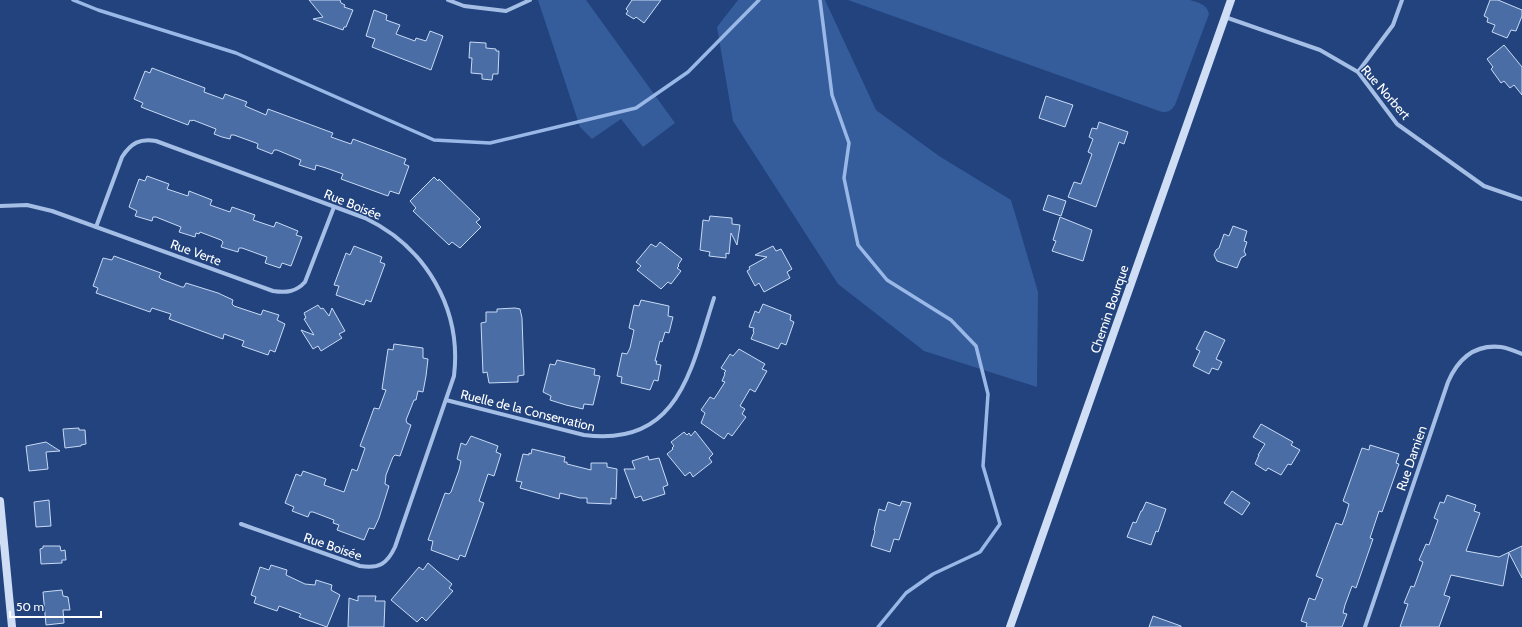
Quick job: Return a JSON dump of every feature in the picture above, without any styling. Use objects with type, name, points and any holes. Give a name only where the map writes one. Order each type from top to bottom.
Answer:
[{"type":"street","points":[[448,0],[464,6],[506,11],[530,0]]},
{"type":"street","name":"Chemin Bourque","points":[[1010,627],[1231,0]]},
{"type":"street","points":[[1358,72],[1393,25],[1402,0]]},
{"type":"street","name":"Rue Norbert","points":[[1224,17],[1320,50],[1358,72],[1397,124],[1484,186],[1522,199]]},
{"type":"street","name":"Rue Boisée","points":[[96,227],[122,157],[131,145],[142,140],[156,141],[365,218],[379,225],[392,233],[415,254],[432,276],[444,298],[449,312],[454,338],[455,366],[452,384],[392,554],[382,565],[375,567],[360,566],[241,524]]},
{"type":"street","name":"Rue Verte","points":[[0,206],[14,205],[38,207],[273,291],[288,292],[300,287],[305,282],[334,207]]},
{"type":"street","name":"Ruelle de la Conservation","points":[[446,400],[584,435],[601,438],[633,433],[647,426],[660,416],[672,404],[684,387],[714,298]]},
{"type":"street","name":"Rue Damien","points":[[1365,627],[1453,369],[1462,358],[1474,351],[1487,347],[1502,347],[1522,354]]},
{"type":"street","points":[[0,501],[12,627]]},
{"type":"shaded area","points":[[538,0],[586,0],[675,123],[643,147],[621,119],[592,139],[580,127]]},
{"type":"shaded area","points":[[738,0],[825,0],[876,110],[939,156],[1011,200],[1038,292],[1037,387],[924,351],[838,284],[733,121],[717,27]]},
{"type":"shaded area","points":[[848,0],[1190,0],[1204,6],[1209,14],[1175,105],[1170,111],[1162,112]]},
{"type":"building","points":[[309,0],[340,0],[341,3],[345,5],[344,7],[353,10],[346,27],[344,27],[343,30],[313,19],[323,17]]},
{"type":"building","points":[[632,0],[661,0],[644,23],[636,17],[634,19],[626,14],[628,11],[626,9]]},
{"type":"building","points":[[1490,0],[1498,0],[1522,10],[1522,16],[1516,31],[1511,30],[1507,38],[1492,32],[1495,25],[1487,22],[1488,18],[1484,16]]},
{"type":"building","points":[[374,10],[387,15],[386,20],[400,25],[396,34],[415,41],[416,38],[426,41],[430,31],[443,36],[431,70],[372,47],[375,39],[366,36]]},
{"type":"building","points":[[470,42],[486,43],[486,48],[496,49],[496,51],[499,51],[498,74],[493,74],[492,80],[482,79],[482,74],[471,73],[472,58],[469,58]]},
{"type":"building","points":[[1504,45],[1522,67],[1522,95],[1514,85],[1510,88],[1504,81],[1501,83],[1491,69],[1493,67],[1487,59]]},
{"type":"building","points":[[152,68],[205,88],[204,92],[223,99],[225,94],[247,102],[245,106],[266,115],[268,109],[333,133],[331,137],[351,144],[353,139],[406,159],[404,164],[409,166],[399,194],[390,191],[388,196],[341,179],[343,174],[326,168],[316,165],[315,170],[299,165],[301,160],[277,150],[274,150],[272,154],[257,148],[258,144],[256,143],[234,135],[231,135],[230,139],[214,134],[216,129],[193,120],[190,120],[188,125],[141,107],[143,103],[134,99],[145,71],[150,73]]},
{"type":"building","points":[[1046,96],[1073,105],[1065,127],[1039,118]]},
{"type":"building","points":[[1099,122],[1128,132],[1124,144],[1119,142],[1096,207],[1068,197],[1074,182],[1081,184],[1092,154],[1088,152],[1093,139],[1089,137],[1092,128],[1097,129]]},
{"type":"building","points":[[147,176],[169,184],[167,189],[188,196],[189,191],[212,200],[210,205],[230,212],[232,207],[255,215],[253,220],[274,227],[276,222],[298,231],[296,235],[302,237],[291,266],[282,263],[280,268],[265,263],[267,257],[242,248],[239,248],[238,252],[221,247],[223,242],[221,240],[200,232],[199,234],[196,233],[195,237],[179,232],[181,227],[156,217],[153,217],[152,221],[135,216],[137,211],[129,207],[139,179],[145,181]]},
{"type":"building","points":[[434,177],[438,181],[439,179],[480,219],[476,222],[481,227],[460,248],[452,242],[449,245],[413,211],[416,208],[410,201]]},
{"type":"building","points":[[1048,195],[1066,201],[1061,216],[1043,210]]},
{"type":"building","points":[[710,216],[732,218],[732,224],[740,225],[737,245],[731,233],[729,254],[726,253],[726,258],[709,256],[710,252],[700,250],[703,220],[709,221]]},
{"type":"building","points":[[1060,217],[1092,230],[1083,261],[1052,251],[1056,241],[1053,240]]},
{"type":"building","points":[[1233,226],[1247,231],[1244,241],[1247,242],[1244,251],[1246,255],[1241,258],[1237,268],[1217,261],[1214,255],[1216,250],[1219,248],[1224,234],[1229,236]]},
{"type":"building","points":[[660,242],[682,259],[677,268],[681,271],[671,284],[668,282],[661,289],[637,270],[641,266],[636,262],[651,244],[656,247]]},
{"type":"building","points":[[354,246],[382,257],[380,262],[385,264],[371,302],[366,300],[364,305],[336,295],[339,286],[334,285],[346,253],[350,255]]},
{"type":"building","points":[[773,246],[776,251],[781,249],[792,269],[787,272],[790,278],[764,292],[759,283],[755,286],[747,271],[750,269],[749,267],[767,257],[755,255]]},
{"type":"building","points":[[114,256],[161,273],[159,277],[161,279],[182,287],[184,287],[186,283],[218,293],[233,300],[232,304],[234,306],[261,315],[263,310],[279,315],[277,320],[285,324],[275,352],[270,350],[268,355],[242,346],[244,341],[224,334],[223,339],[169,319],[171,314],[152,308],[150,312],[96,293],[98,288],[93,286],[103,258],[112,260]]},
{"type":"building","points":[[641,300],[669,306],[668,316],[673,317],[669,333],[665,332],[662,342],[660,341],[655,361],[657,361],[656,364],[661,365],[658,381],[654,380],[650,390],[621,383],[622,377],[617,376],[622,353],[627,354],[630,348],[634,330],[629,328],[634,305],[639,306]]},
{"type":"building","points":[[763,304],[791,315],[790,320],[794,322],[786,345],[781,343],[778,349],[751,339],[754,328],[749,327],[755,311],[759,313]]},
{"type":"building","points":[[318,305],[321,309],[323,308],[329,316],[332,308],[345,331],[339,334],[342,338],[321,351],[318,346],[313,349],[301,330],[314,335],[304,319],[306,318],[304,313]]},
{"type":"building","points":[[497,309],[520,309],[522,318],[524,375],[518,376],[518,382],[489,383],[487,372],[483,373],[481,323],[486,322],[486,312],[497,312]]},
{"type":"building","points":[[1205,331],[1225,340],[1216,359],[1222,362],[1218,370],[1212,368],[1209,374],[1193,366],[1200,351],[1196,349]]},
{"type":"building","points":[[394,344],[423,348],[423,358],[428,359],[426,376],[423,392],[418,391],[416,400],[414,400],[406,420],[407,423],[411,425],[400,456],[395,455],[393,457],[386,475],[385,484],[389,486],[379,518],[374,529],[369,528],[364,540],[337,530],[339,525],[333,523],[334,520],[313,512],[310,512],[308,517],[292,511],[294,507],[285,503],[296,474],[301,476],[303,471],[326,479],[324,485],[344,492],[352,469],[357,471],[365,448],[360,446],[374,408],[379,409],[386,390],[382,389],[388,349],[393,350]]},
{"type":"building","points":[[739,349],[765,364],[762,369],[767,371],[755,392],[750,389],[740,406],[745,409],[742,414],[746,417],[732,436],[728,433],[724,439],[701,423],[705,413],[701,410],[710,397],[714,399],[725,382],[722,381],[726,371],[721,368],[730,354],[733,356]]},
{"type":"building","points":[[557,360],[595,369],[594,375],[600,376],[593,405],[584,404],[583,409],[566,405],[550,400],[551,396],[543,392],[550,364],[555,365]]},
{"type":"building","points":[[1261,424],[1293,442],[1291,445],[1300,450],[1291,465],[1288,464],[1281,475],[1268,468],[1266,471],[1255,464],[1258,455],[1265,444],[1253,437]]},
{"type":"building","points":[[79,428],[79,430],[85,430],[86,444],[65,448],[63,429]]},
{"type":"building","points":[[695,431],[713,454],[709,458],[712,462],[693,477],[690,472],[685,476],[667,454],[673,449],[672,448],[674,446],[671,442],[684,432],[687,435],[689,433],[691,436]]},
{"type":"building","points":[[471,436],[498,446],[496,452],[501,454],[494,476],[488,474],[479,501],[484,503],[465,557],[460,555],[458,560],[431,550],[433,541],[428,540],[445,493],[449,494],[451,492],[459,470],[461,461],[457,459],[461,443],[466,445]]},
{"type":"building","points":[[46,442],[60,451],[46,452],[48,469],[29,471],[26,446]]},
{"type":"building","points":[[1370,445],[1399,454],[1396,463],[1399,464],[1382,512],[1379,511],[1370,538],[1373,539],[1356,588],[1352,586],[1345,605],[1343,613],[1347,614],[1342,627],[1306,627],[1307,623],[1301,621],[1309,598],[1315,600],[1323,579],[1316,576],[1336,523],[1342,525],[1346,514],[1349,504],[1343,501],[1362,448],[1369,450]]},
{"type":"building","points":[[532,449],[565,457],[564,462],[567,462],[567,464],[591,470],[591,463],[607,463],[607,467],[617,469],[616,499],[611,498],[611,504],[587,503],[587,498],[580,498],[560,493],[559,499],[520,488],[522,482],[516,481],[523,454],[531,454]]},
{"type":"building","points":[[648,456],[649,460],[659,458],[668,485],[663,487],[665,494],[643,501],[641,496],[635,498],[624,469],[635,469],[632,461]]},
{"type":"building","points":[[1232,491],[1250,503],[1242,515],[1224,503]]},
{"type":"building","points":[[1447,495],[1476,505],[1474,511],[1480,513],[1466,551],[1499,557],[1522,546],[1522,578],[1509,553],[1503,586],[1451,575],[1444,595],[1450,597],[1439,627],[1400,627],[1408,604],[1404,603],[1411,586],[1414,587],[1423,562],[1419,560],[1426,544],[1429,545],[1438,520],[1434,518],[1440,502],[1444,503]]},
{"type":"building","points":[[49,500],[51,526],[36,527],[34,502]]},
{"type":"building","points":[[902,501],[911,503],[899,540],[894,539],[890,552],[871,546],[879,509],[885,511],[888,502],[900,506]]},
{"type":"building","points":[[1146,502],[1166,509],[1158,532],[1156,531],[1151,545],[1127,537],[1133,522],[1136,523]]},
{"type":"building","points":[[43,546],[60,546],[61,551],[65,550],[66,560],[62,560],[62,563],[41,564],[40,549],[43,548]]},
{"type":"building","points":[[428,563],[452,584],[449,588],[453,591],[426,621],[422,617],[417,622],[391,600],[419,567],[423,570]]},
{"type":"building","points":[[271,565],[287,570],[286,575],[305,584],[315,585],[316,580],[332,585],[331,590],[340,595],[327,627],[299,617],[301,614],[279,606],[277,611],[254,603],[256,597],[251,595],[260,567],[269,570]]},
{"type":"building","points":[[62,590],[63,596],[68,597],[70,610],[63,610],[64,623],[46,625],[43,592]]},
{"type":"building","points":[[358,596],[376,596],[375,601],[385,601],[384,627],[348,627],[349,598],[358,601]]},
{"type":"building","points":[[1153,616],[1181,626],[1181,627],[1149,627]]},
{"type":"waterway","points":[[73,0],[98,10],[236,53],[434,140],[490,143],[636,108],[688,72],[759,0]]},
{"type":"waterway","points":[[820,0],[832,95],[849,143],[844,178],[858,245],[887,280],[951,320],[976,346],[988,394],[983,466],[1000,524],[980,552],[933,574],[906,593],[878,627]]}]
